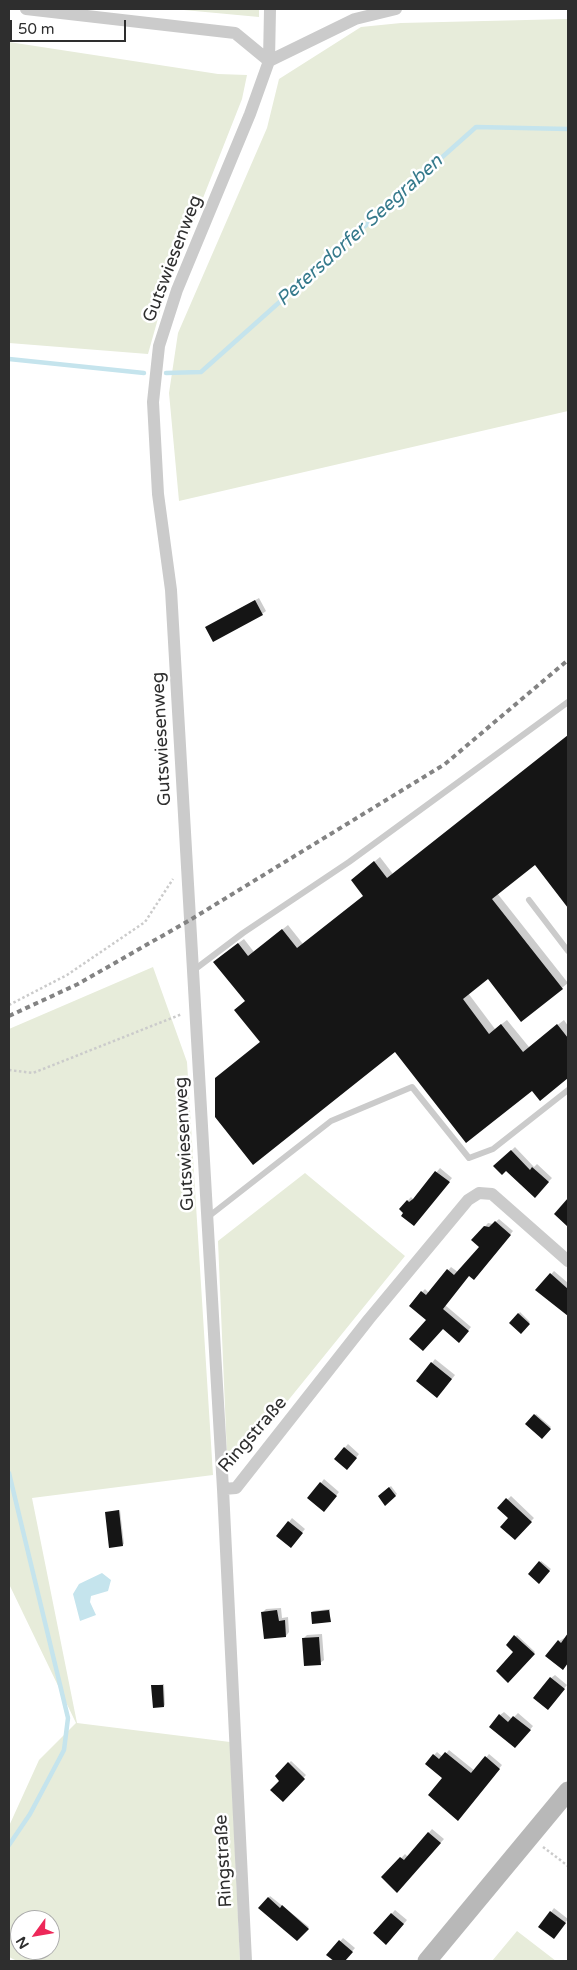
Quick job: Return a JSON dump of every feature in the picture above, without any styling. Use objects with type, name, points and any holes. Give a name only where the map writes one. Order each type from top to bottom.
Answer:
[{"type":"main road","points":[[427,1961],[531,1838],[568,1791]]},
{"type":"street","points":[[26,9],[235,33],[269,61],[309,39],[355,19],[396,9]]},
{"type":"street","name":"Gutswiesenweg","points":[[223,1489],[171,590],[158,494],[153,402],[160,346],[177,290],[250,114],[269,61],[270,9]]},
{"type":"street","name":"Ringstraße","points":[[246,1961],[223,1489],[236,1488],[369,1319],[468,1200],[479,1193],[492,1194],[568,1261]]},
{"type":"lane","points":[[193,971],[243,933],[349,862],[568,702]]},
{"type":"lane","points":[[529,900],[568,951]]},
{"type":"lane","points":[[207,1218],[331,1121],[412,1087],[469,1158],[493,1150],[568,1090]]},
{"type":"path","points":[[9,1005],[67,975],[145,922],[187,860]]},
{"type":"path","points":[[9,1070],[33,1073],[195,1009]]},
{"type":"path","points":[[531,1838],[568,1866]]},
{"type":"green space","points":[[173,9],[259,9],[259,17]]},
{"type":"green space","points":[[568,19],[568,411],[179,501],[169,393],[178,333],[267,128],[279,79],[361,27],[401,23]]},
{"type":"green space","points":[[9,42],[218,74],[247,75],[242,99],[164,297],[148,354],[9,343]]},
{"type":"green space","points":[[153,967],[187,1062],[213,1475],[32,1498],[77,1723],[230,1742],[240,1961],[15,1960],[60,1960],[60,1910],[10,1910],[9,1957],[9,1826],[39,1760],[76,1723],[9,1584],[9,1029]]},
{"type":"green space","points":[[305,1173],[405,1256],[244,1455],[227,1455],[218,1241]]},
{"type":"green space","points":[[517,1931],[556,1961],[492,1961]]},
{"type":"water","points":[[102,1573],[111,1580],[108,1591],[91,1596],[90,1602],[96,1615],[80,1621],[73,1594],[79,1584]]},
{"type":"building","points":[[255,600],[263,615],[213,642],[205,627]]},
{"type":"building","points":[[568,735],[568,908],[535,865],[492,899],[563,989],[521,1022],[488,979],[463,999],[489,1034],[501,1024],[523,1052],[557,1024],[568,1038],[568,1078],[540,1101],[532,1091],[466,1143],[395,1052],[253,1165],[215,1117],[215,1078],[260,1042],[234,1010],[245,1001],[213,962],[238,943],[248,956],[282,929],[297,948],[363,896],[351,880],[374,861],[387,878]]},
{"type":"building","points":[[511,1150],[530,1170],[532,1167],[549,1182],[535,1198],[506,1171],[502,1175],[493,1166]]},
{"type":"building","points":[[435,1171],[450,1182],[414,1226],[401,1216],[403,1213],[399,1209],[407,1200],[409,1202],[413,1199]]},
{"type":"building","points":[[568,1198],[568,1227],[554,1214]]},
{"type":"building","points":[[495,1221],[511,1235],[474,1280],[469,1276],[443,1309],[469,1331],[459,1343],[443,1329],[423,1351],[409,1339],[426,1320],[409,1306],[421,1291],[426,1295],[447,1269],[454,1275],[479,1247],[471,1240],[484,1226],[489,1227]]},
{"type":"building","points":[[550,1273],[568,1289],[568,1316],[535,1290]]},
{"type":"building","points":[[518,1313],[530,1324],[521,1334],[509,1323]]},
{"type":"building","points":[[431,1362],[452,1379],[437,1398],[416,1381]]},
{"type":"building","points":[[534,1414],[551,1429],[542,1439],[525,1424]]},
{"type":"building","points":[[344,1447],[357,1458],[347,1470],[334,1459]]},
{"type":"building","points":[[320,1482],[337,1496],[324,1512],[307,1498]]},
{"type":"building","points":[[389,1487],[396,1496],[385,1506],[378,1496]]},
{"type":"building","points":[[506,1498],[532,1522],[515,1540],[500,1527],[508,1518],[497,1508]]},
{"type":"building","points":[[119,1510],[123,1546],[109,1548],[105,1512]]},
{"type":"building","points":[[288,1521],[303,1533],[291,1548],[276,1536]]},
{"type":"building","points":[[539,1561],[550,1571],[539,1584],[528,1574]]},
{"type":"building","points":[[277,1610],[279,1621],[285,1620],[286,1637],[264,1639],[261,1612]]},
{"type":"building","points":[[329,1610],[331,1622],[312,1624],[311,1612]]},
{"type":"building","points":[[568,1633],[568,1663],[563,1670],[545,1656],[558,1640],[561,1643]]},
{"type":"building","points":[[514,1635],[535,1654],[508,1683],[496,1671],[513,1652],[506,1645]]},
{"type":"building","points":[[319,1637],[321,1665],[304,1666],[302,1638]]},
{"type":"building","points":[[550,1677],[565,1689],[548,1710],[533,1698]]},
{"type":"building","points":[[151,1685],[163,1685],[164,1707],[153,1708]]},
{"type":"building","points":[[499,1714],[508,1722],[513,1716],[531,1730],[515,1748],[489,1727]]},
{"type":"building","points":[[445,1752],[471,1773],[485,1756],[500,1769],[458,1821],[428,1795],[442,1778],[425,1764],[433,1754],[439,1759]]},
{"type":"building","points":[[288,1762],[305,1779],[283,1802],[270,1790],[279,1781],[275,1776]]},
{"type":"building","points":[[428,1832],[441,1843],[397,1893],[381,1877],[400,1857],[404,1860]]},
{"type":"building","points":[[268,1897],[280,1908],[282,1905],[309,1929],[297,1941],[258,1908]]},
{"type":"building","points":[[550,1911],[566,1923],[554,1939],[538,1927]]},
{"type":"building","points":[[391,1913],[404,1924],[386,1945],[373,1933]]},
{"type":"building","points":[[339,1940],[353,1952],[345,1961],[334,1961],[326,1955]]},
{"type":"waterway","name":"Petersdorfer Seegraben","points":[[166,373],[201,372],[476,127],[568,129]]},
{"type":"waterway","name":"Petersdorfer Seegraben","points":[[9,359],[144,373]]},
{"type":"waterway","name":"Petersdorfer Seegraben","points":[[9,1473],[68,1718],[64,1750],[30,1814],[9,1845]]},
{"type":"railway","points":[[9,1016],[78,984],[190,920],[445,764],[568,660]]}]
